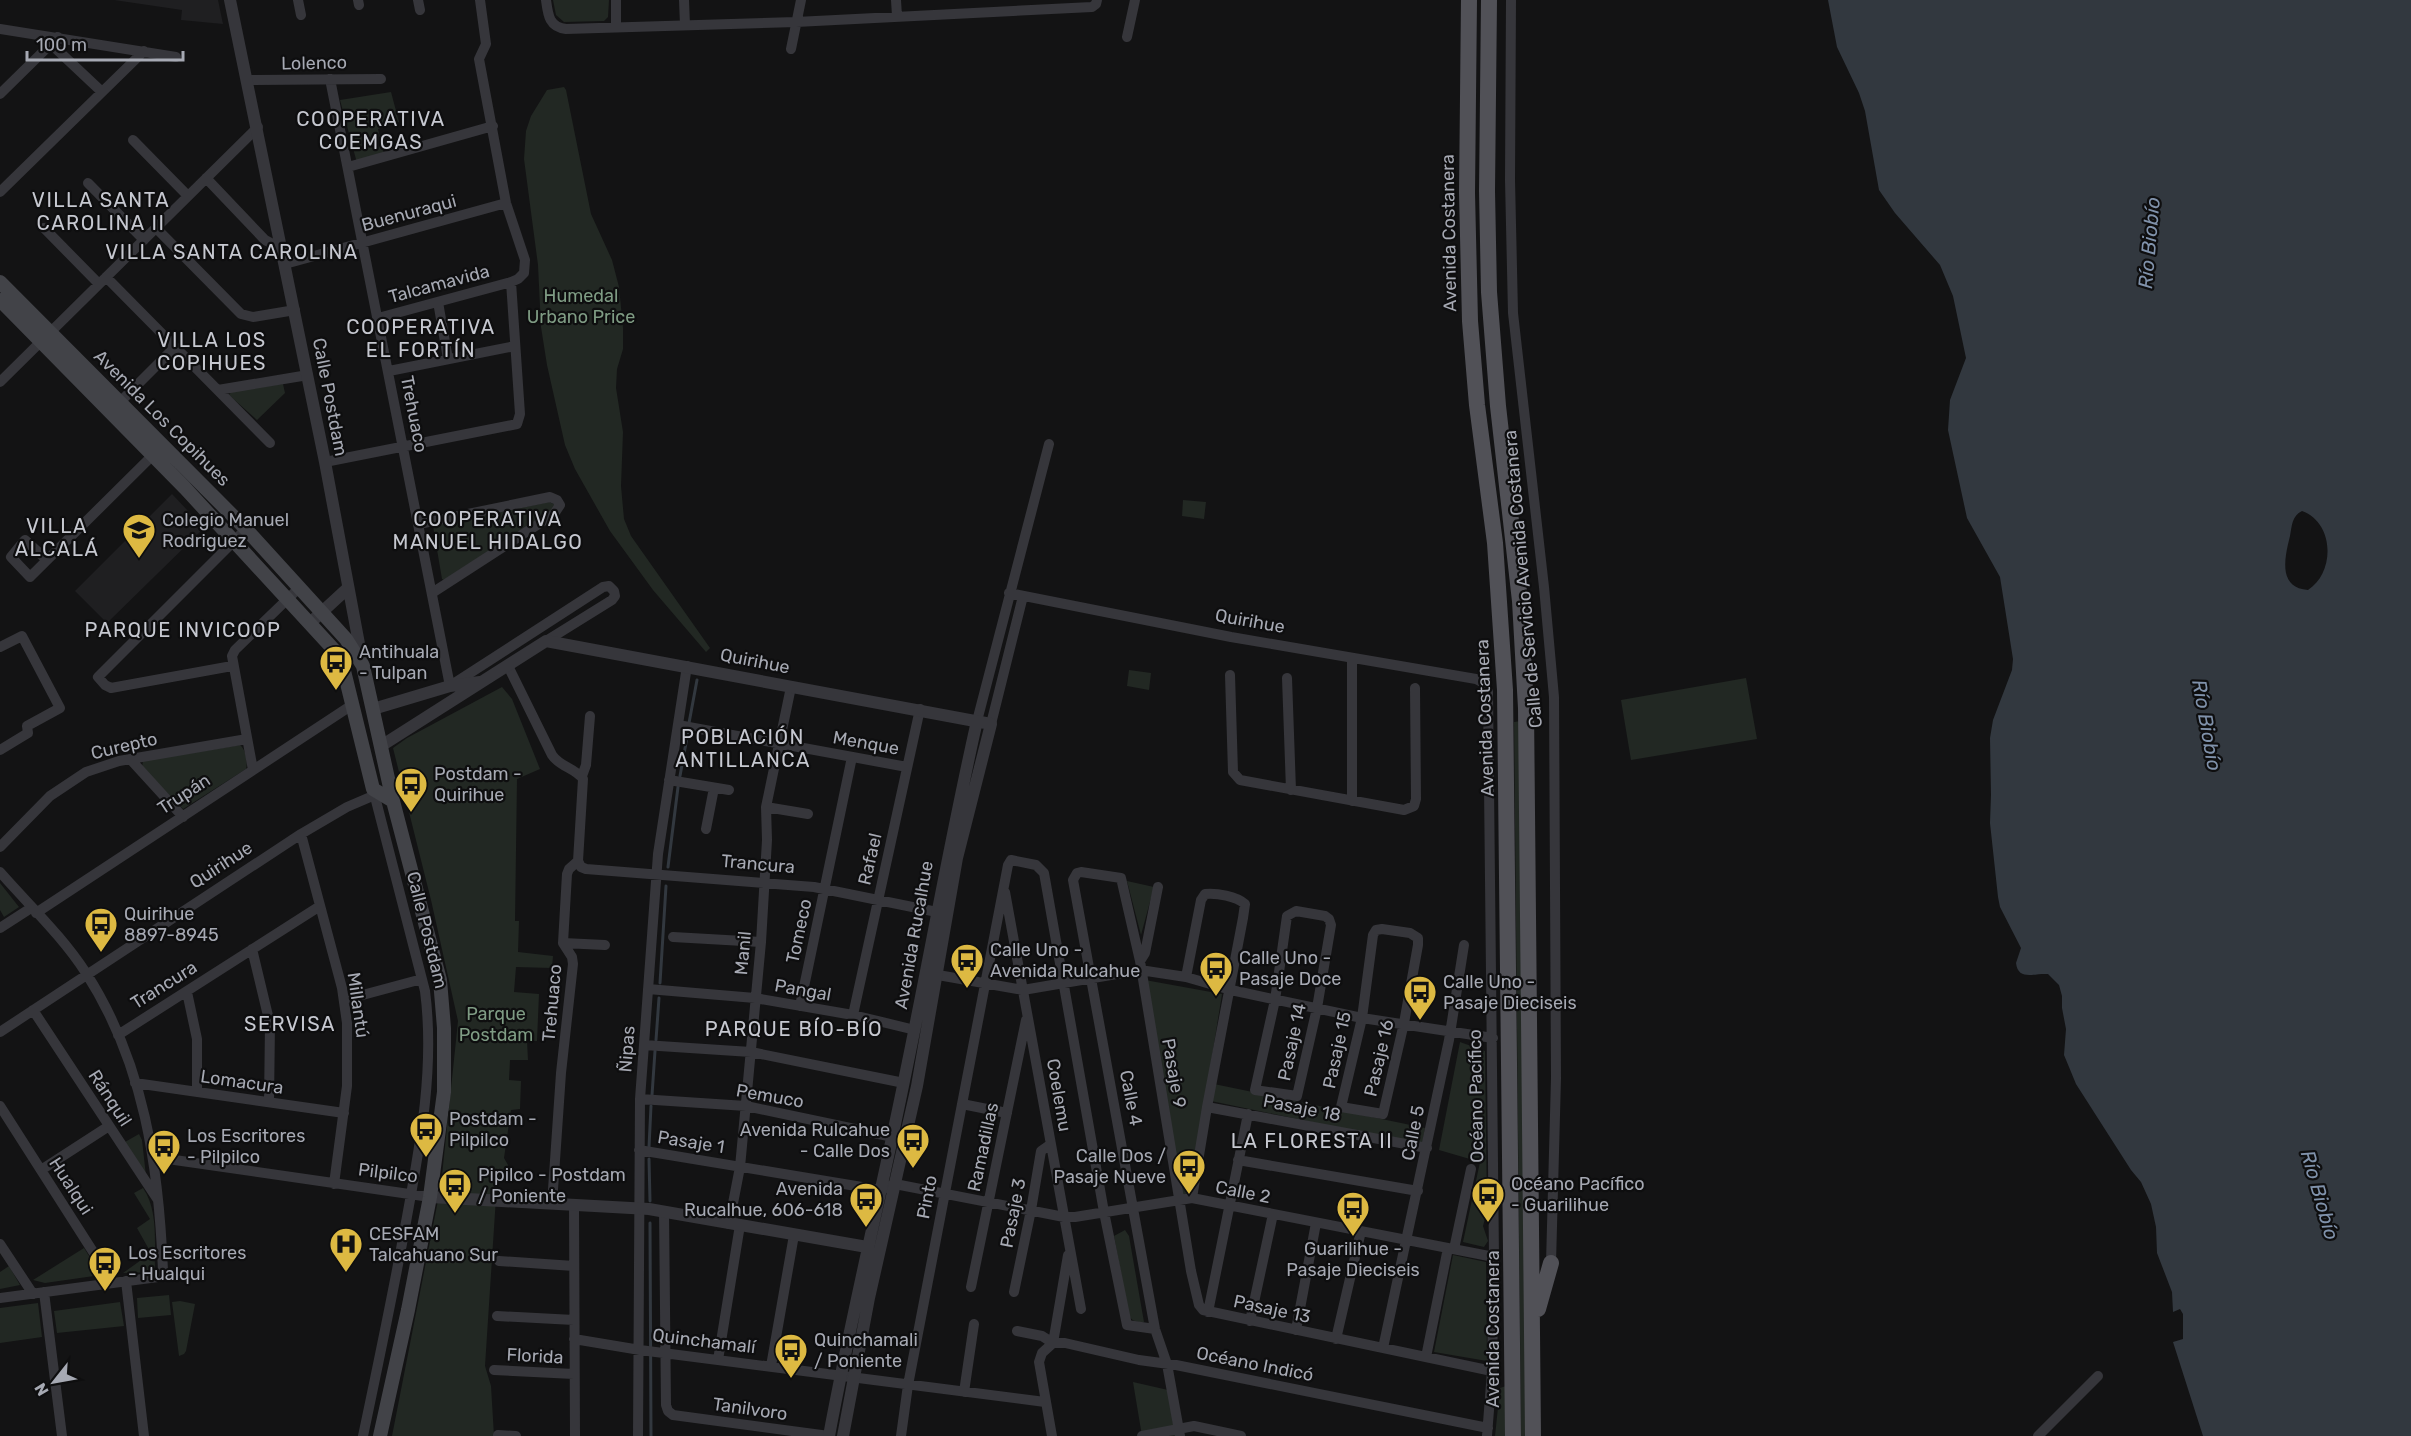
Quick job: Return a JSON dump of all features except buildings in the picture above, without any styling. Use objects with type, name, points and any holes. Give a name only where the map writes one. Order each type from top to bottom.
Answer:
[{"type":"main road","points":[[1461,0],[1468,61]]},
{"type":"main road","name":"Avenida Costanera","points":[[1469,0],[1470,321],[1477,405],[1495,543],[1505,690],[1513,1436]]},
{"type":"main road","points":[[1489,0],[1487,224],[1491,325],[1520,601],[1526,708],[1533,1436]]},
{"type":"main road","name":"Avenida Los Copihues","points":[[0,282],[45,337],[310,623]]},
{"type":"main road","name":"Avenida Los Copihues","points":[[0,300],[120,402],[246,529],[353,648],[363,666]]},
{"type":"main road","name":"Calle Postdam","points":[[310,623],[339,657],[374,792]]},
{"type":"main road","name":"Calle Postdam","points":[[363,666],[393,801],[440,980],[444,1010],[444,1092],[430,1197],[380,1436]]},
{"type":"main road","points":[[358,728],[381,746]]},
{"type":"main road","points":[[374,792],[393,801]]},
{"type":"main road","points":[[1533,1330],[1551,1263]]},
{"type":"street","name":"Calle Postdam","points":[[230,0],[308,375],[363,666]]},
{"type":"street","points":[[298,0],[301,15]]},
{"type":"street","points":[[480,0],[486,44],[479,59],[507,203],[525,265],[522,276],[511,282]]},
{"type":"street","points":[[546,0],[550,19],[558,28],[566,30],[796,22],[897,16],[1008,5],[1092,6],[1097,2]]},
{"type":"street","points":[[616,0],[616,27]]},
{"type":"street","points":[[684,0],[685,25]]},
{"type":"street","points":[[791,49],[801,0]]},
{"type":"street","points":[[896,0],[897,16]]},
{"type":"street","points":[[1127,37],[1135,0]]},
{"type":"street","name":"Calle de Servicio Avenida Costanera","points":[[1511,0],[1510,180],[1513,313],[1554,697],[1556,1078],[1551,1263]]},
{"type":"street","points":[[0,29],[55,41],[176,57]]},
{"type":"street","points":[[2,88],[55,41]]},
{"type":"street","points":[[55,41],[102,92]]},
{"type":"street","points":[[0,192],[144,51]]},
{"type":"street","name":"Trehuaco","points":[[330,79],[450,686]]},
{"type":"street","name":"Lolenco","points":[[248,80],[381,79]]},
{"type":"street","points":[[348,167],[493,126]]},
{"type":"street","points":[[0,382],[258,127]]},
{"type":"street","points":[[133,140],[188,196]]},
{"type":"street","points":[[206,178],[265,240],[282,249]]},
{"type":"street","points":[[88,183],[144,240]]},
{"type":"street","name":"Buenuraqui","points":[[285,264],[507,203]]},
{"type":"street","points":[[44,228],[175,346],[270,443]]},
{"type":"street","points":[[156,228],[241,314],[253,317],[295,310]]},
{"type":"street","name":"Talcamavida","points":[[378,318],[511,282],[520,414],[517,424],[404,447]]},
{"type":"street","points":[[438,302],[448,359]]},
{"type":"street","points":[[120,402],[175,346]]},
{"type":"street","points":[[389,371],[515,346]]},
{"type":"street","points":[[218,390],[308,375]]},
{"type":"street","name":"Avenida Rucalhue","points":[[829,1436],[847,1377],[917,1086],[932,974],[937,912],[947,856],[1008,593],[1048,444]]},
{"type":"street","points":[[325,462],[404,447]]},
{"type":"street","points":[[47,560],[153,455]]},
{"type":"street","points":[[419,524],[550,497],[557,500],[560,505],[555,514],[432,593]]},
{"type":"street","points":[[232,666],[111,688],[98,677],[246,529]]},
{"type":"street","points":[[381,746],[614,598],[614,591],[611,587],[604,586],[450,686]]},
{"type":"street","points":[[253,770],[232,666],[232,656],[235,650],[300,587]]},
{"type":"street","points":[[310,623],[348,588]]},
{"type":"street","name":"Quirihue","points":[[1008,593],[1231,637],[1476,679],[1485,684]]},
{"type":"street","name":"Avenida Rucalhue","points":[[843,1436],[847,1377],[867,1247],[915,1030],[932,974],[957,858],[1023,596]]},
{"type":"street","points":[[0,647],[22,636],[60,708],[27,726],[28,732],[0,750]]},
{"type":"street","name":"Quirihue","points":[[546,641],[991,724]]},
{"type":"street","points":[[1352,658],[1352,801]]},
{"type":"street","points":[[508,666],[558,764],[582,776]]},
{"type":"street","name":"Ñipas","points":[[638,1436],[642,1351],[640,1099],[661,831],[687,666]]},
{"type":"street","points":[[1230,675],[1235,777],[1240,780],[1404,810],[1414,806],[1416,799],[1415,688]]},
{"type":"street","points":[[1287,678],[1292,790]]},
{"type":"street","points":[[373,709],[450,686],[484,681]]},
{"type":"street","name":"Océano Pacífico","points":[[1485,684],[1488,692],[1494,1257],[1492,1371],[1487,1432]]},
{"type":"street","name":"Manil","points":[[718,1360],[735,1225],[761,942],[766,807],[791,687]]},
{"type":"street","name":"Trupán","points":[[0,928],[34,910],[183,817],[352,705]]},
{"type":"street","name":"Rafael","points":[[854,1016],[877,899],[920,710]]},
{"type":"street","name":"Trehuaco","points":[[552,1204],[561,1073],[573,960],[563,943],[567,874],[568,869],[578,861],[584,781],[582,776],[586,769],[590,716]]},
{"type":"street","name":"Menque","points":[[678,725],[907,767]]},
{"type":"street","name":"Curepto","points":[[0,847],[50,796],[68,782],[95,768],[130,759],[247,739]]},
{"type":"street","name":"Tomeco","points":[[800,1006],[852,757]]},
{"type":"street","points":[[130,759],[183,817]]},
{"type":"street","points":[[669,780],[729,790]]},
{"type":"street","points":[[706,829],[714,788]]},
{"type":"street","name":"Calle Postdam","points":[[363,1436],[385,1336],[411,1195],[422,1131],[427,1071],[427,1018],[422,979],[374,792]]},
{"type":"street","name":"Quirihue","points":[[0,1032],[301,834],[374,792]]},
{"type":"street","points":[[766,807],[808,814]]},
{"type":"street","name":"Millantú","points":[[301,834],[344,1000],[348,1059],[344,1113],[334,1184]]},
{"type":"street","name":"Pinto","points":[[901,1436],[908,1384],[1004,886],[1011,860],[1042,868],[1064,984]]},
{"type":"street","name":"Trancura","points":[[578,861],[581,867],[586,869],[825,889],[937,912]]},
{"type":"street","points":[[0,872],[87,975],[118,1035],[147,1122],[154,1157],[160,1203],[161,1273],[158,1277],[0,1298]]},
{"type":"street","name":"Pasaje 9","points":[[1077,873],[1120,879],[1140,966],[1199,1305],[1208,1312]]},
{"type":"street","name":"Calle 4","points":[[1077,873],[1073,880],[1155,1329],[1167,1364],[1179,1432]]},
{"type":"street","name":"Coelemu","points":[[1004,886],[1081,1309]]},
{"type":"street","points":[[1140,966],[1145,953],[1158,887]]},
{"type":"street","points":[[1186,977],[1201,900],[1205,894],[1240,900],[1245,904],[1192,1198]]},
{"type":"street","name":"Trancura","points":[[118,1035],[320,906]]},
{"type":"street","name":"Pasaje 14","points":[[1296,911],[1325,916],[1331,925],[1317,1008],[1298,1096],[1255,1090],[1275,1000],[1287,916],[1296,911]]},
{"type":"street","name":"Pasaje 15","points":[[1383,1114],[1341,1107],[1362,1018],[1372,935],[1376,930],[1410,933],[1418,938]]},
{"type":"street","points":[[673,937],[761,942]]},
{"type":"street","name":"Pasaje 16","points":[[1383,1114],[1404,1023],[1418,938]]},
{"type":"street","points":[[563,943],[605,945]]},
{"type":"street","name":"Calle 5","points":[[1383,1348],[1427,1148],[1450,1032],[1464,945]]},
{"type":"street","points":[[252,949],[270,1024],[269,1102]]},
{"type":"street","points":[[932,974],[1023,990],[1092,979],[1140,966],[1231,990],[1362,1018],[1492,1038]]},
{"type":"street","points":[[344,1000],[422,979]]},
{"type":"street","points":[[1064,984],[1104,1212],[1127,1325],[1155,1329]]},
{"type":"street","name":"Pangal","points":[[648,989],[755,998],[915,1030]]},
{"type":"street","points":[[187,992],[197,1039],[197,1092]]},
{"type":"street","name":"Ránquil","points":[[33,1010],[160,1203]]},
{"type":"street","name":"Ramadillas","points":[[971,1287],[1027,1013]]},
{"type":"street","points":[[644,1046],[751,1052],[904,1083]]},
{"type":"street","name":"Lomacura","points":[[135,1083],[344,1113]]},
{"type":"street","name":"Pemuco","points":[[640,1099],[746,1106],[893,1137]]},
{"type":"street","points":[[962,1104],[1007,1113]]},
{"type":"street","name":"Hualqui","points":[[0,1106],[113,1283]]},
{"type":"street","name":"Pasaje 18","points":[[1207,1107],[1427,1148]]},
{"type":"street","name":"Pasaje 13","points":[[1248,1114],[1208,1312],[1492,1371]]},
{"type":"street","points":[[41,1170],[109,1126]]},
{"type":"street","name":"Pasaje 3","points":[[1014,1292],[1041,1151],[1051,1144]]},
{"type":"street","name":"Pasaje 1","points":[[639,1150],[880,1190]]},
{"type":"street","name":"Pilpilco","points":[[154,1157],[411,1195],[664,1211],[867,1247]]},
{"type":"street","points":[[1238,1160],[1418,1191]]},
{"type":"street","points":[[1426,1357],[1471,1169]]},
{"type":"street","points":[[880,1190],[895,1184]]},
{"type":"street","name":"Calle 2","points":[[895,1184],[1064,1217],[1192,1198],[1494,1257]]},
{"type":"street","points":[[574,1206],[575,1436]]},
{"type":"street","points":[[662,1353],[664,1211]]},
{"type":"street","points":[[1250,1321],[1273,1214]]},
{"type":"street","points":[[1296,1330],[1316,1223]]},
{"type":"street","points":[[1336,1339],[1361,1231]]},
{"type":"street","points":[[771,1366],[794,1235]]},
{"type":"street","points":[[0,1244],[38,1293],[62,1436]]},
{"type":"street","points":[[1052,1436],[1039,1362],[1045,1349],[1053,1343],[1070,1246]]},
{"type":"street","points":[[499,1261],[574,1266]]},
{"type":"street","points":[[126,1281],[144,1436]]},
{"type":"street","points":[[497,1316],[574,1320]]},
{"type":"street","points":[[964,1392],[974,1324]]},
{"type":"street","name":"Océano Indicó","points":[[1017,1331],[1042,1336],[1053,1343],[1065,1343],[1487,1432]]},
{"type":"street","name":"Quinchamalí","points":[[574,1340],[642,1351],[1045,1402]]},
{"type":"street","name":"Tanilvoro","points":[[662,1353],[666,1406],[673,1415],[829,1436]]},
{"type":"street","name":"Florida","points":[[494,1370],[574,1374]]},
{"type":"street","points":[[2038,1436],[2098,1376]]},
{"type":"street","points":[[1142,1436],[1179,1432],[1194,1426],[1241,1436]]},
{"type":"street","points":[[498,1435],[516,1436]]},
{"type":"shaded area","points":[[114,0],[218,0],[223,24],[181,20],[182,10]]},
{"type":"shaded area","name":"Colegio Manuel Rodriguez","points":[[172,494],[204,528],[107,623],[75,591]]},
{"type":"green space","points":[[553,0],[609,0],[608,17],[604,21],[564,22],[556,15]]},
{"type":"green space","name":"Humedal Urbano Price","points":[[564,87],[591,214],[612,260],[619,287],[623,349],[617,369],[616,388],[623,432],[621,486],[624,519],[631,536],[710,648],[706,652],[653,590],[610,531],[575,469],[565,445],[541,327],[538,265],[524,159],[526,131],[531,116],[547,90]]},
{"type":"green space","points":[[391,92],[399,122],[378,129],[384,154],[357,163],[340,100]]},
{"type":"green space","points":[[283,384],[285,393],[257,420],[229,395],[232,391]]},
{"type":"green space","points":[[1183,500],[1206,502],[1204,519],[1182,516]]},
{"type":"green space","points":[[549,502],[554,504],[554,508],[444,580],[442,579],[433,526]]},
{"type":"green space","points":[[1129,670],[1151,673],[1149,690],[1127,686]]},
{"type":"green space","points":[[1746,678],[1757,739],[1631,760],[1621,700]]},
{"type":"green space","name":"Parque Postdam","points":[[502,687],[512,699],[540,769],[517,779],[515,921],[519,921],[518,952],[553,956],[552,968],[516,967],[514,992],[539,994],[537,1041],[527,1041],[528,1060],[510,1060],[509,1080],[521,1081],[520,1109],[511,1110],[504,1158],[508,1165],[507,1182],[497,1182],[485,1366],[491,1386],[494,1436],[392,1436],[441,1185],[458,1021],[393,748],[407,738]]},
{"type":"green space","points":[[1521,721],[1529,1436],[1521,1436],[1514,722]]},
{"type":"green space","points":[[240,745],[246,756],[246,769],[183,809],[142,767],[143,761]]},
{"type":"green space","points":[[1127,881],[1154,887],[1141,935]]},
{"type":"green space","points":[[0,883],[19,907],[4,917],[0,910]]},
{"type":"green space","points":[[1145,980],[1222,994],[1190,1194],[1183,1199]]},
{"type":"green space","points":[[1460,1042],[1485,1051],[1487,1211],[1483,1226],[1488,1241],[1484,1247],[1463,1242],[1480,1162],[1439,1150]]},
{"type":"green space","points":[[1214,1084],[1425,1128],[1422,1145],[1211,1101]]},
{"type":"green space","points":[[139,1134],[142,1140],[146,1176],[125,1142]]},
{"type":"green space","points":[[143,1188],[154,1218],[155,1272],[123,1273],[151,1253],[137,1228],[150,1219],[134,1193]]},
{"type":"green space","points":[[1125,1230],[1129,1236],[1144,1322],[1135,1321],[1129,1316],[1114,1236]]},
{"type":"green space","points":[[84,1248],[101,1275],[45,1283],[33,1280]]},
{"type":"green space","points":[[1453,1255],[1486,1262],[1487,1361],[1434,1352]]},
{"type":"green space","points":[[9,1266],[20,1285],[0,1289],[0,1272]]},
{"type":"green space","points":[[169,1295],[171,1315],[138,1318],[137,1298]]},
{"type":"green space","points":[[120,1302],[124,1326],[57,1333],[54,1311]]},
{"type":"green space","points":[[172,1302],[195,1304],[186,1351],[179,1356]]},
{"type":"green space","points":[[38,1303],[42,1337],[0,1343],[0,1308]]},
{"type":"green space","points":[[1133,1382],[1168,1390],[1175,1436],[1142,1436]]},
{"type":"green space","points":[[1506,1386],[1507,1436],[1495,1436],[1500,1388]]},
{"type":"water","name":"Río Biobío","points":[[1828,0],[2411,0],[2411,1436],[2203,1436],[2173,1342],[2183,1339],[2183,1314],[2180,1309],[2173,1312],[2172,1292],[2157,1253],[2156,1227],[2151,1204],[2141,1182],[2076,1084],[2064,1055],[2066,1029],[2059,985],[2048,974],[2027,975],[2017,969],[2016,963],[2021,948],[2000,907],[1990,823],[1990,738],[1993,720],[2012,670],[2013,659],[2000,577],[1967,518],[1948,430],[1950,400],[1966,358],[1953,296],[1940,265],[1895,213],[1879,190],[1865,111],[1837,47]],"holes":[[[2302,511],[2313,517],[2321,526],[2328,549],[2323,572],[2308,590],[2291,584],[2287,577],[2285,561],[2294,518]]]},
{"type":"waterway","points":[[689,723],[697,680]]},
{"type":"waterway","points":[[680,776],[688,732]]},
{"type":"waterway","points":[[668,867],[678,787]]},
{"type":"waterway","points":[[660,983],[666,886]]},
{"type":"waterway","points":[[656,1040],[659,998]]},
{"type":"waterway","points":[[652,1095],[655,1051]]},
{"type":"waterway","points":[[649,1147],[651,1106]]},
{"type":"waterway","points":[[649,1159],[650,1201]]},
{"type":"waterway","points":[[650,1223],[651,1436]]},
{"type":"place","name":"Colegio Manuel Rodriguez","points":[[139,559]]},
{"type":"place","name":"Antihuala - Tulpan","points":[[336,691]]},
{"type":"place","name":"Postdam - Quirihue","points":[[411,813]]},
{"type":"place","name":"Quirihue 8897-8945","points":[[101,953]]},
{"type":"place","name":"Calle Uno - Avenida Rulcahue","points":[[967,989]]},
{"type":"place","name":"Calle Uno - Pasaje Doce","points":[[1216,997]]},
{"type":"place","name":"Calle Uno - Pasaje Dieciseis","points":[[1420,1021]]},
{"type":"place","name":"Postdam - Pilpilco","points":[[426,1158]]},
{"type":"place","name":"Avenida Rulcahue - Calle Dos","points":[[913,1169]]},
{"type":"place","name":"Los Escritores - Pilpilco","points":[[164,1175]]},
{"type":"place","name":"Calle Dos / Pasaje Nueve","points":[[1189,1195]]},
{"type":"place","name":"Pipilco - Postdam / Poniente","points":[[455,1214]]},
{"type":"place","name":"Océano Pacífico - Guarilihue","points":[[1488,1223]]},
{"type":"place","name":"Avenida Rucalhue, 606-618","points":[[866,1228]]},
{"type":"place","name":"Guarilihue - Pasaje Dieciseis","points":[[1353,1237]]},
{"type":"place","name":"CESFAM Talcahuano Sur","points":[[346,1273]]},
{"type":"place","name":"Los Escritores - Hualqui","points":[[105,1292]]},
{"type":"place","name":"Quinchamali / Poniente","points":[[791,1379]]},
{"type":"district","name":"COOPERATIVA COEMGAS","points":[[371,130]]},
{"type":"district","name":"VILLA SANTA CAROLINA II","points":[[101,212]]},
{"type":"district","name":"VILLA SANTA CAROLINA","points":[[232,252]]},
{"type":"district","name":"COOPERATIVA EL FORTÍN","points":[[421,338]]},
{"type":"district","name":"VILLA LOS COPIHUES","points":[[212,352]]},
{"type":"district","name":"COOPERATIVA MANUEL HIDALGO","points":[[488,530]]},
{"type":"district","name":"VILLA ALCALÁ","points":[[57,538]]},
{"type":"district","name":"PARQUE INVICOOP","points":[[183,630]]},
{"type":"district","name":"POBLACIÓN ANTILLANCA","points":[[743,748]]},
{"type":"district","name":"SERVISA","points":[[290,1024]]},
{"type":"district","name":"PARQUE BÍO-BÍO","points":[[794,1029]]},
{"type":"district","name":"LA FLORESTA II","points":[[1312,1141]]}]
